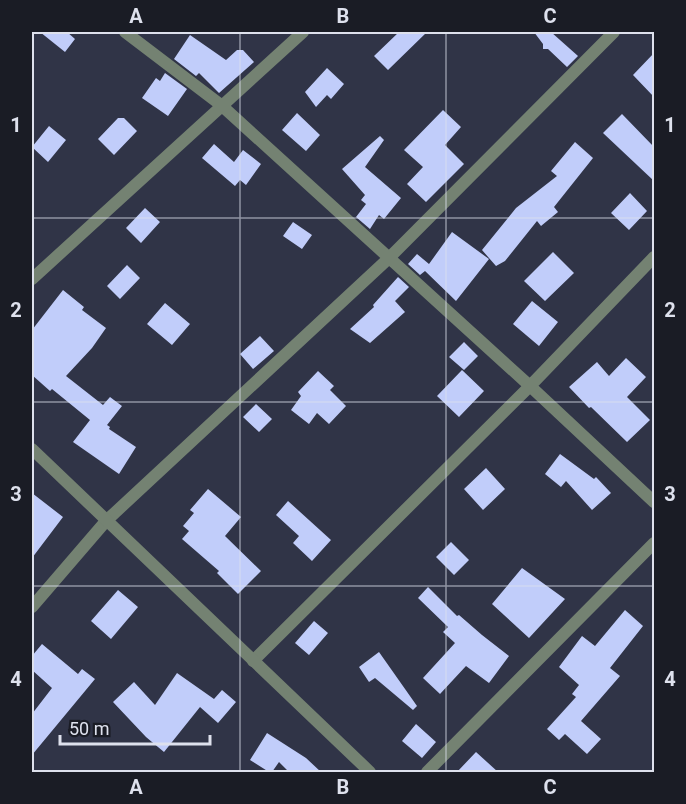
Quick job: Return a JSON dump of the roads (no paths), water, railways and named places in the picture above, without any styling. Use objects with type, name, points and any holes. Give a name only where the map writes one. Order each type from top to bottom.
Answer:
[{"type":"street","points":[[125,32],[221,105],[654,502]]},
{"type":"street","points":[[32,279],[303,32]]},
{"type":"street","points":[[32,607],[106,520],[389,258],[614,32]]},
{"type":"street","points":[[253,661],[530,386],[654,257]]},
{"type":"street","points":[[32,449],[370,772]]},
{"type":"street","points":[[427,772],[654,543]]}]
